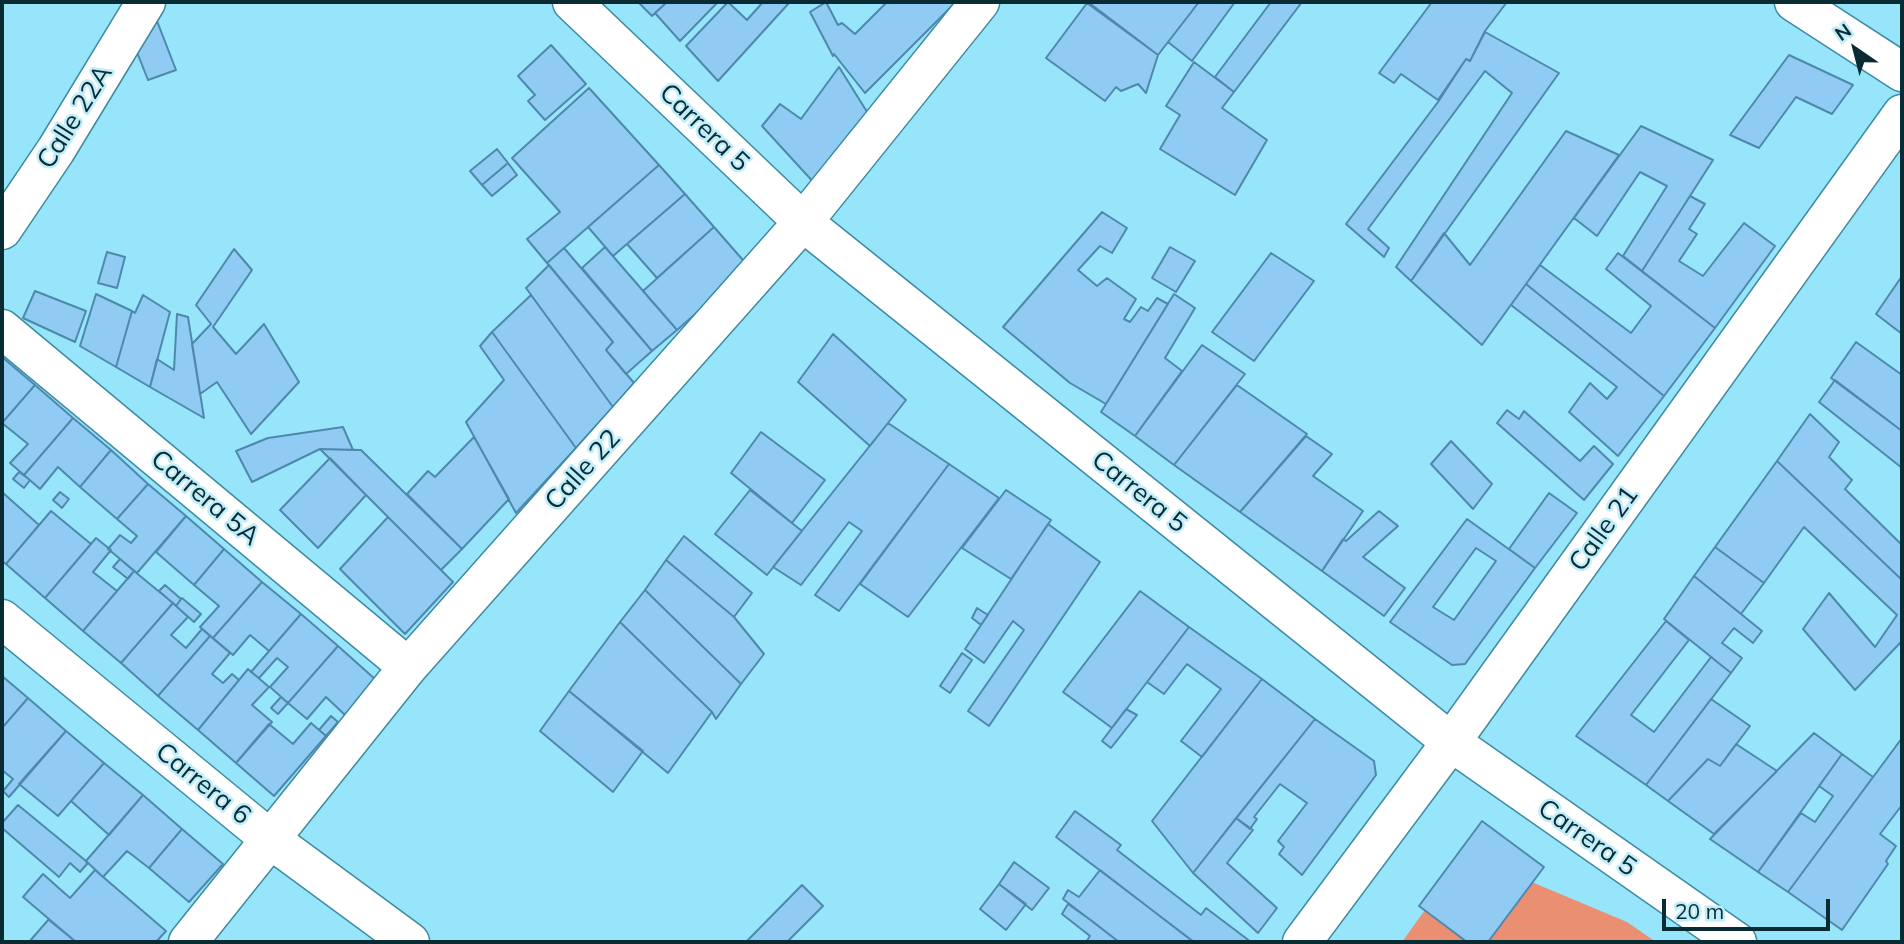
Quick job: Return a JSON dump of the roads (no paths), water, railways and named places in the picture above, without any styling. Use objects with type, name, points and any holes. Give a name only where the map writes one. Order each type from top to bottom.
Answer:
[{"type":"street","name":"Calle 22A","points":[[2,230],[56,150],[146,2]]},
{"type":"street","name":"Carrera 5","points":[[572,2],[803,222],[1451,743],[1737,942]]},
{"type":"street","name":"Calle 22","points":[[188,942],[408,667],[803,222],[981,2]]},
{"type":"street","points":[[1794,2],[1902,72]]},
{"type":"street","name":"Calle 21","points":[[1302,942],[1451,743],[1902,114]]},
{"type":"street","name":"Carrera 5A","points":[[2,329],[408,667]]},
{"type":"street","name":"Carrera 6","points":[[2,619],[270,839],[410,942]]}]
